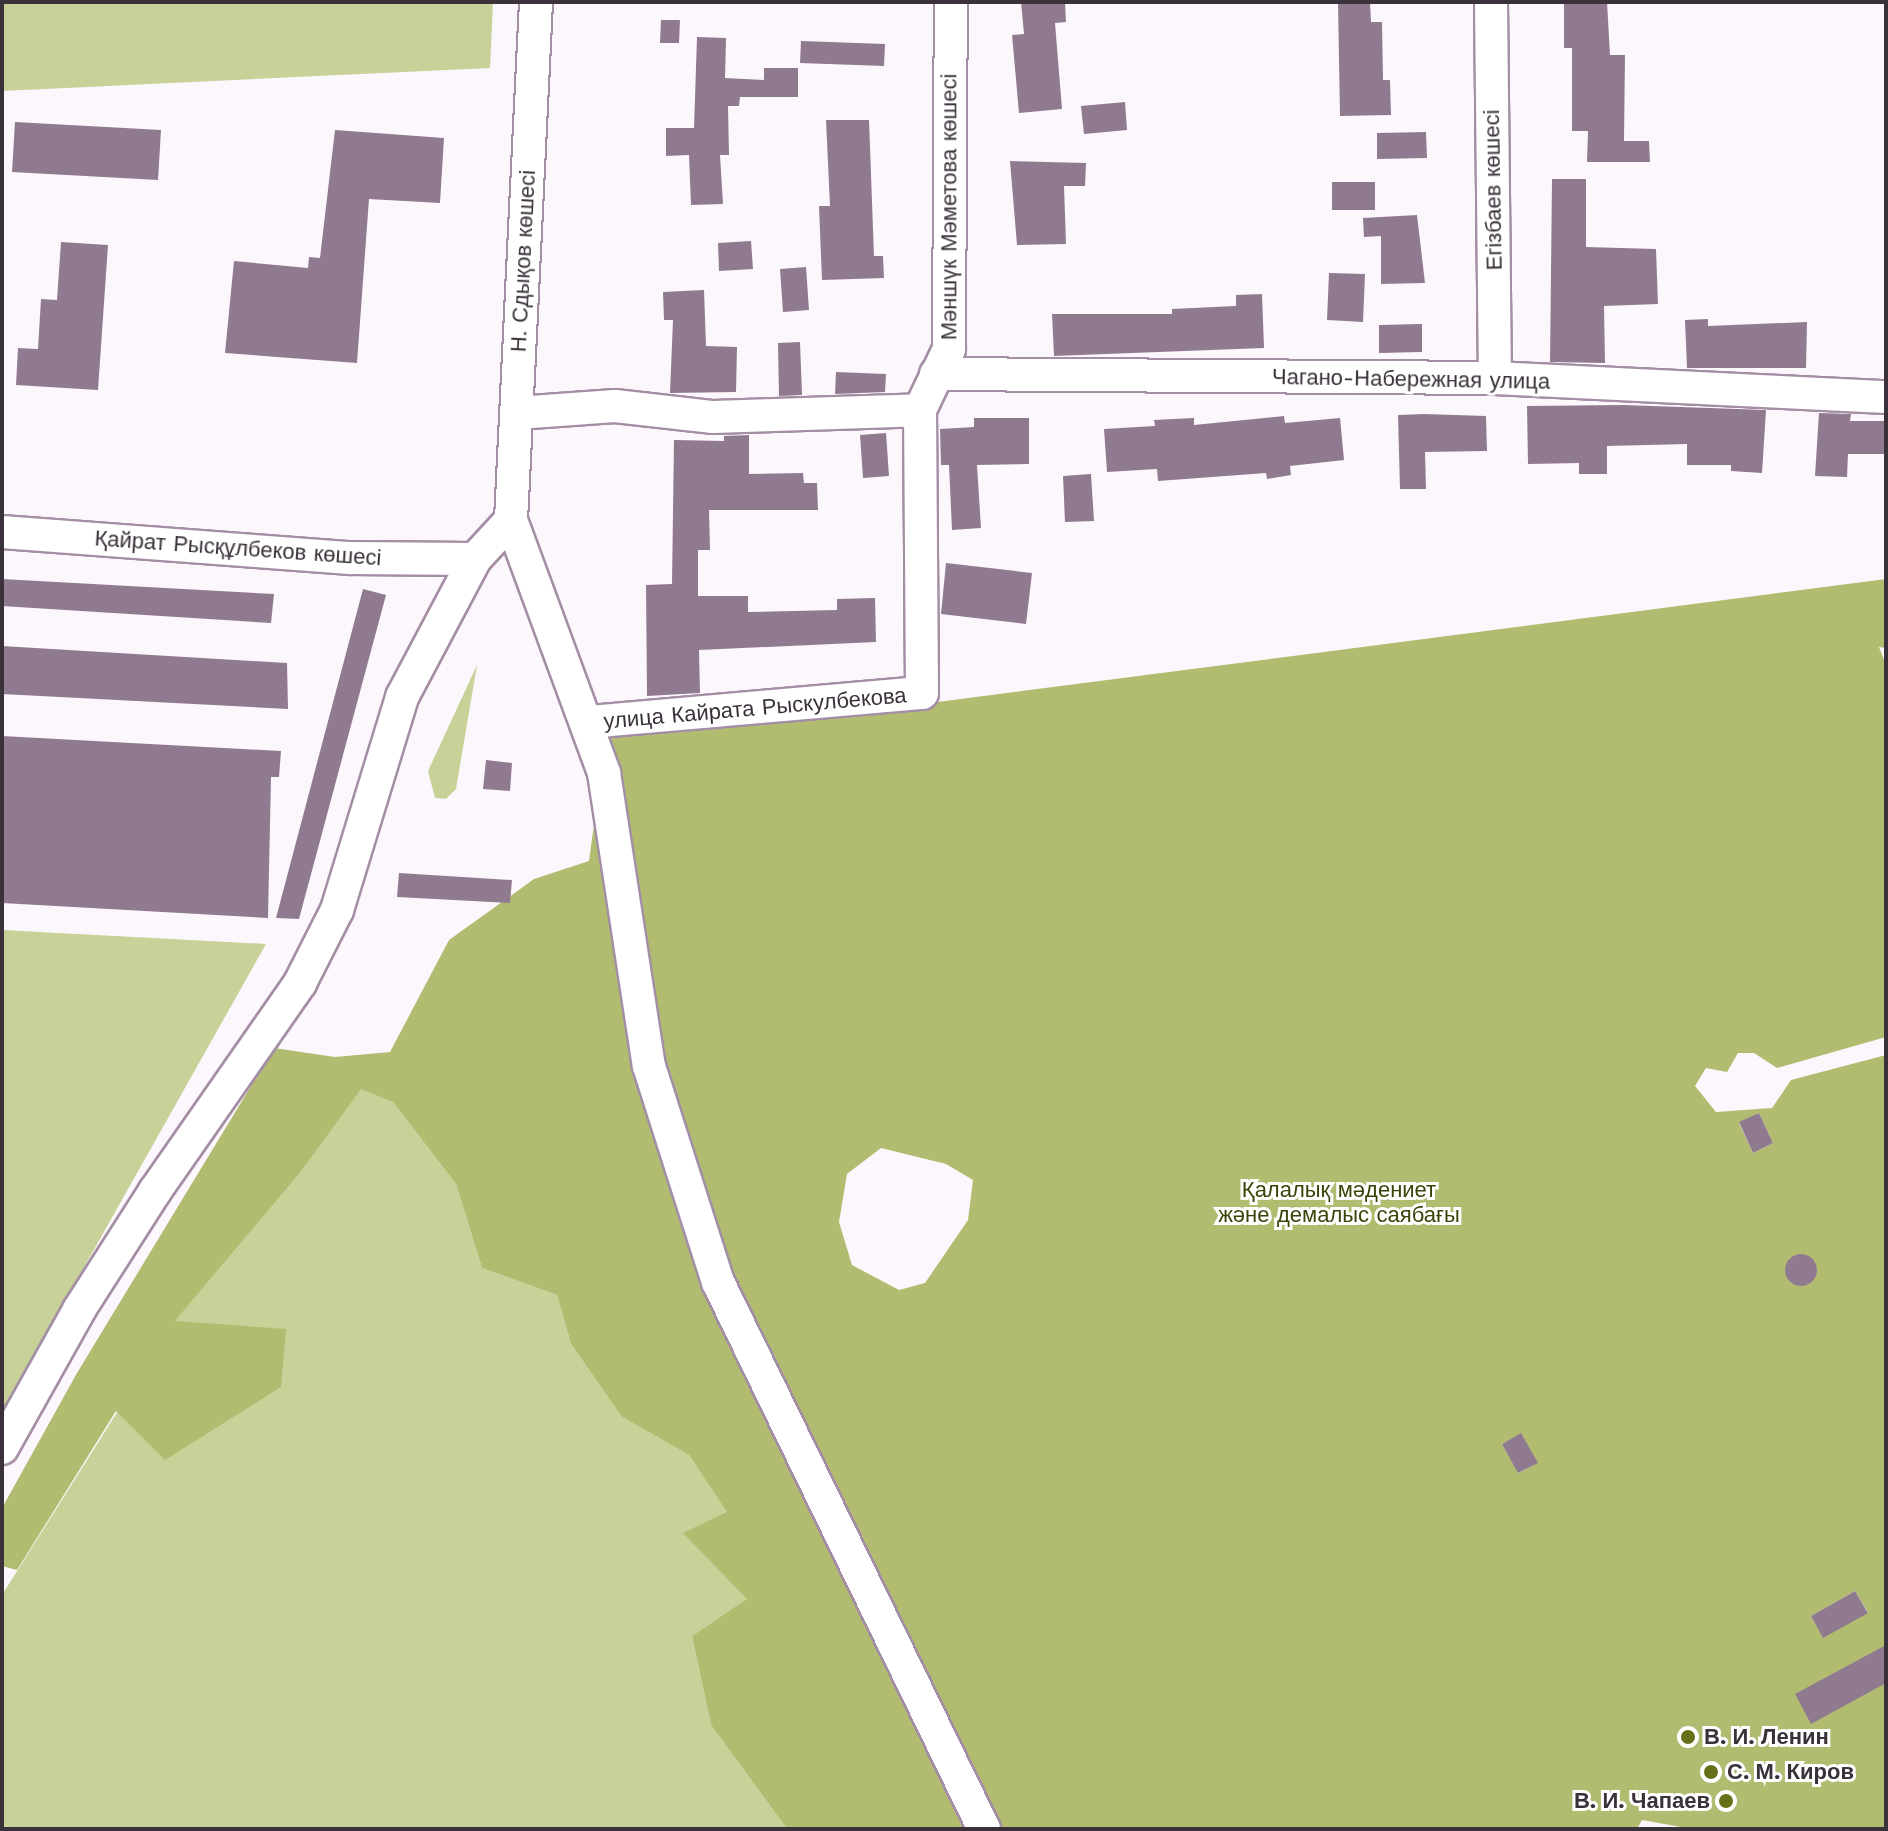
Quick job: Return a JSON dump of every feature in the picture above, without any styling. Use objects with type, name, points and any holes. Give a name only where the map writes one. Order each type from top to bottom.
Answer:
[{"type":"street","name":"Н. Сдықов көшесі","points":[[511,520],[536,2]]},
{"type":"street","name":"Мәншүк Мәметова көшесі","points":[[922,693],[920,410],[949,349],[951,2]]},
{"type":"street","name":"Егізбаев көшесі","points":[[1491,2],[1495,378]]},
{"type":"street","name":"Чагано-Набережная улица","points":[[936,374],[1495,378],[1886,397]]},
{"type":"street","points":[[517,413],[615,406],[713,417],[920,410]]},
{"type":"street","points":[[2,1448],[79,1310],[155,1191],[300,983],[337,910],[402,697],[475,559],[511,520],[589,722],[604,773],[649,1066],[718,1282],[984,1829]]},
{"type":"street","name":"Қайрат Рысқұлбеков көшесі","points":[[2,532],[350,558],[475,559]]},
{"type":"street","name":"улица Кайрата Рыскулбекова","points":[[589,722],[922,693]]},
{"type":"green space","points":[[2,2],[493,2],[490,68],[2,91]]},
{"type":"green space","name":"Қалалық мәдениет және демалыс саябағы","points":[[1886,579],[1886,648],[1879,647],[1886,665],[1886,1037],[1777,1068],[1754,1053],[1738,1053],[1727,1072],[1706,1068],[1695,1086],[1716,1112],[1772,1108],[1791,1080],[1886,1055],[1886,1829],[1692,1829],[1642,1820],[1637,1829],[787,1829],[711,1725],[692,1636],[747,1599],[683,1533],[727,1512],[689,1455],[622,1417],[571,1344],[557,1295],[482,1268],[456,1184],[393,1102],[361,1089],[300,1173],[175,1321],[286,1329],[281,1387],[165,1460],[116,1411],[17,1570],[2,1566],[2,1508],[77,1373],[274,1048],[335,1057],[390,1052],[449,940],[534,879],[589,861],[606,736],[930,703]],"holes":[[[1759,1113],[1773,1143],[1753,1153],[1739,1123]],[[881,1148],[946,1164],[973,1180],[968,1220],[925,1283],[899,1290],[852,1265],[839,1222],[847,1174]],[[1803,1254],[1817,1267],[1809,1284],[1799,1286],[1785,1273],[1794,1256]],[[1521,1434],[1537,1463],[1519,1473],[1502,1444]],[[1855,1591],[1868,1612],[1823,1637],[1811,1616]]]},
{"type":"green space","points":[[477,665],[456,789],[446,799],[435,798],[428,771]]},
{"type":"green space","points":[[2,930],[266,944],[2,1413]]},
{"type":"green space","points":[[361,1088],[393,1102],[456,1184],[482,1268],[557,1295],[571,1344],[622,1417],[689,1455],[728,1513],[684,1533],[748,1599],[692,1636],[711,1725],[787,1829],[2,1829],[2,1595],[174,1322],[300,1173]]},
{"type":"building","points":[[1021,2],[1065,2],[1066,22],[1055,23],[1062,109],[1019,113],[1012,35],[1024,34]]},
{"type":"building","points":[[1338,2],[1370,2],[1371,22],[1382,22],[1383,80],[1390,80],[1391,115],[1340,116]]},
{"type":"building","points":[[1564,2],[1607,2],[1610,55],[1625,55],[1624,141],[1649,141],[1650,162],[1587,162],[1588,131],[1572,131],[1572,48],[1564,48]]},
{"type":"building","points":[[661,20],[680,20],[679,43],[660,43]]},
{"type":"building","points":[[697,37],[726,38],[725,78],[764,80],[764,68],[798,68],[798,97],[740,97],[739,106],[728,106],[729,155],[720,155],[723,204],[691,205],[689,155],[666,156],[666,128],[694,128]]},
{"type":"building","points":[[801,41],[885,44],[884,66],[800,63]]},
{"type":"building","points":[[1125,102],[1127,130],[1084,134],[1081,106]]},
{"type":"building","points":[[826,120],[869,120],[874,256],[883,256],[884,278],[822,280],[819,206],[830,206]]},
{"type":"building","points":[[15,122],[161,130],[158,180],[12,172]]},
{"type":"building","points":[[335,130],[444,138],[440,203],[369,199],[357,363],[225,353],[234,261],[308,268],[309,257],[320,258]]},
{"type":"building","points":[[1426,132],[1427,158],[1377,159],[1377,133]]},
{"type":"building","points":[[1010,161],[1086,163],[1085,186],[1064,186],[1066,244],[1017,245]]},
{"type":"building","points":[[1552,179],[1586,179],[1586,247],[1656,249],[1658,304],[1604,306],[1605,363],[1550,362]]},
{"type":"building","points":[[1332,182],[1375,182],[1375,210],[1332,210]]},
{"type":"building","points":[[1417,215],[1425,283],[1381,284],[1381,236],[1364,237],[1363,218]]},
{"type":"building","points":[[751,241],[753,269],[719,271],[718,243]]},
{"type":"building","points":[[61,242],[108,245],[98,390],[16,385],[18,348],[38,349],[41,299],[57,300]]},
{"type":"building","points":[[806,267],[809,310],[783,312],[780,269]]},
{"type":"building","points":[[1329,273],[1365,274],[1363,322],[1327,320]]},
{"type":"building","points":[[704,290],[706,346],[737,347],[736,392],[670,393],[673,320],[664,320],[663,292]]},
{"type":"building","points":[[1262,294],[1264,348],[1054,356],[1052,314],[1172,314],[1172,309],[1236,306],[1236,295]]},
{"type":"building","points":[[1708,319],[1708,326],[1807,322],[1806,368],[1687,368],[1685,320]]},
{"type":"building","points":[[1422,324],[1422,352],[1379,353],[1379,325]]},
{"type":"building","points":[[800,342],[802,395],[779,396],[778,343]]},
{"type":"building","points":[[836,372],[886,374],[885,392],[835,394]]},
{"type":"building","points":[[1623,405],[1766,410],[1762,473],[1731,471],[1731,465],[1687,465],[1687,444],[1607,446],[1607,474],[1579,474],[1579,463],[1528,464],[1527,406]]},
{"type":"building","points":[[1819,413],[1851,414],[1850,421],[1886,421],[1886,454],[1848,454],[1847,477],[1815,476]]},
{"type":"building","points":[[1398,415],[1486,416],[1487,451],[1425,452],[1426,489],[1400,489]]},
{"type":"building","points":[[1284,416],[1285,423],[1340,418],[1344,460],[1290,466],[1291,475],[1267,479],[1266,473],[1158,481],[1157,469],[1107,472],[1104,429],[1155,426],[1154,420],[1194,418],[1194,425]]},
{"type":"building","points":[[974,418],[1029,418],[1029,464],[977,465],[981,528],[952,530],[949,465],[941,465],[940,429],[974,427]]},
{"type":"building","points":[[886,433],[889,476],[863,478],[860,435]]},
{"type":"building","points":[[749,435],[749,474],[803,473],[804,483],[817,483],[818,510],[709,510],[710,550],[698,550],[698,596],[748,596],[748,612],[837,610],[837,599],[875,598],[876,642],[699,650],[700,693],[647,696],[646,585],[672,584],[674,440],[724,441],[724,436]]},
{"type":"building","points":[[1091,474],[1094,521],[1065,522],[1063,476]]},
{"type":"building","points":[[946,563],[1032,573],[1026,624],[941,614]]},
{"type":"building","points":[[2,579],[274,594],[271,623],[2,606]]},
{"type":"building","points":[[363,589],[386,595],[299,919],[276,918]]},
{"type":"building","points":[[2,646],[287,663],[288,709],[2,694]]},
{"type":"building","points":[[2,736],[281,751],[279,777],[271,777],[268,918],[2,903]]},
{"type":"building","points":[[486,760],[512,763],[510,791],[483,789]]},
{"type":"building","points":[[399,873],[512,880],[510,903],[397,897]]},
{"type":"building","points":[[1759,1113],[1773,1143],[1753,1153],[1739,1122]]},
{"type":"building","points":[[1801,1254],[1812,1259],[1817,1270],[1812,1281],[1801,1286],[1790,1281],[1785,1270],[1790,1259]]},
{"type":"building","points":[[1521,1433],[1538,1463],[1518,1473],[1502,1444]]},
{"type":"building","points":[[1855,1591],[1868,1613],[1823,1638],[1811,1616]]},
{"type":"building","points":[[1886,1645],[1886,1683],[1811,1724],[1795,1694]]},
{"type":"place","name":"В. И. Ленин","points":[[1688,1737]]},
{"type":"place","name":"С. М. Киров","points":[[1711,1772]]},
{"type":"place","name":"В. И. Чапаев","points":[[1726,1801]]}]
